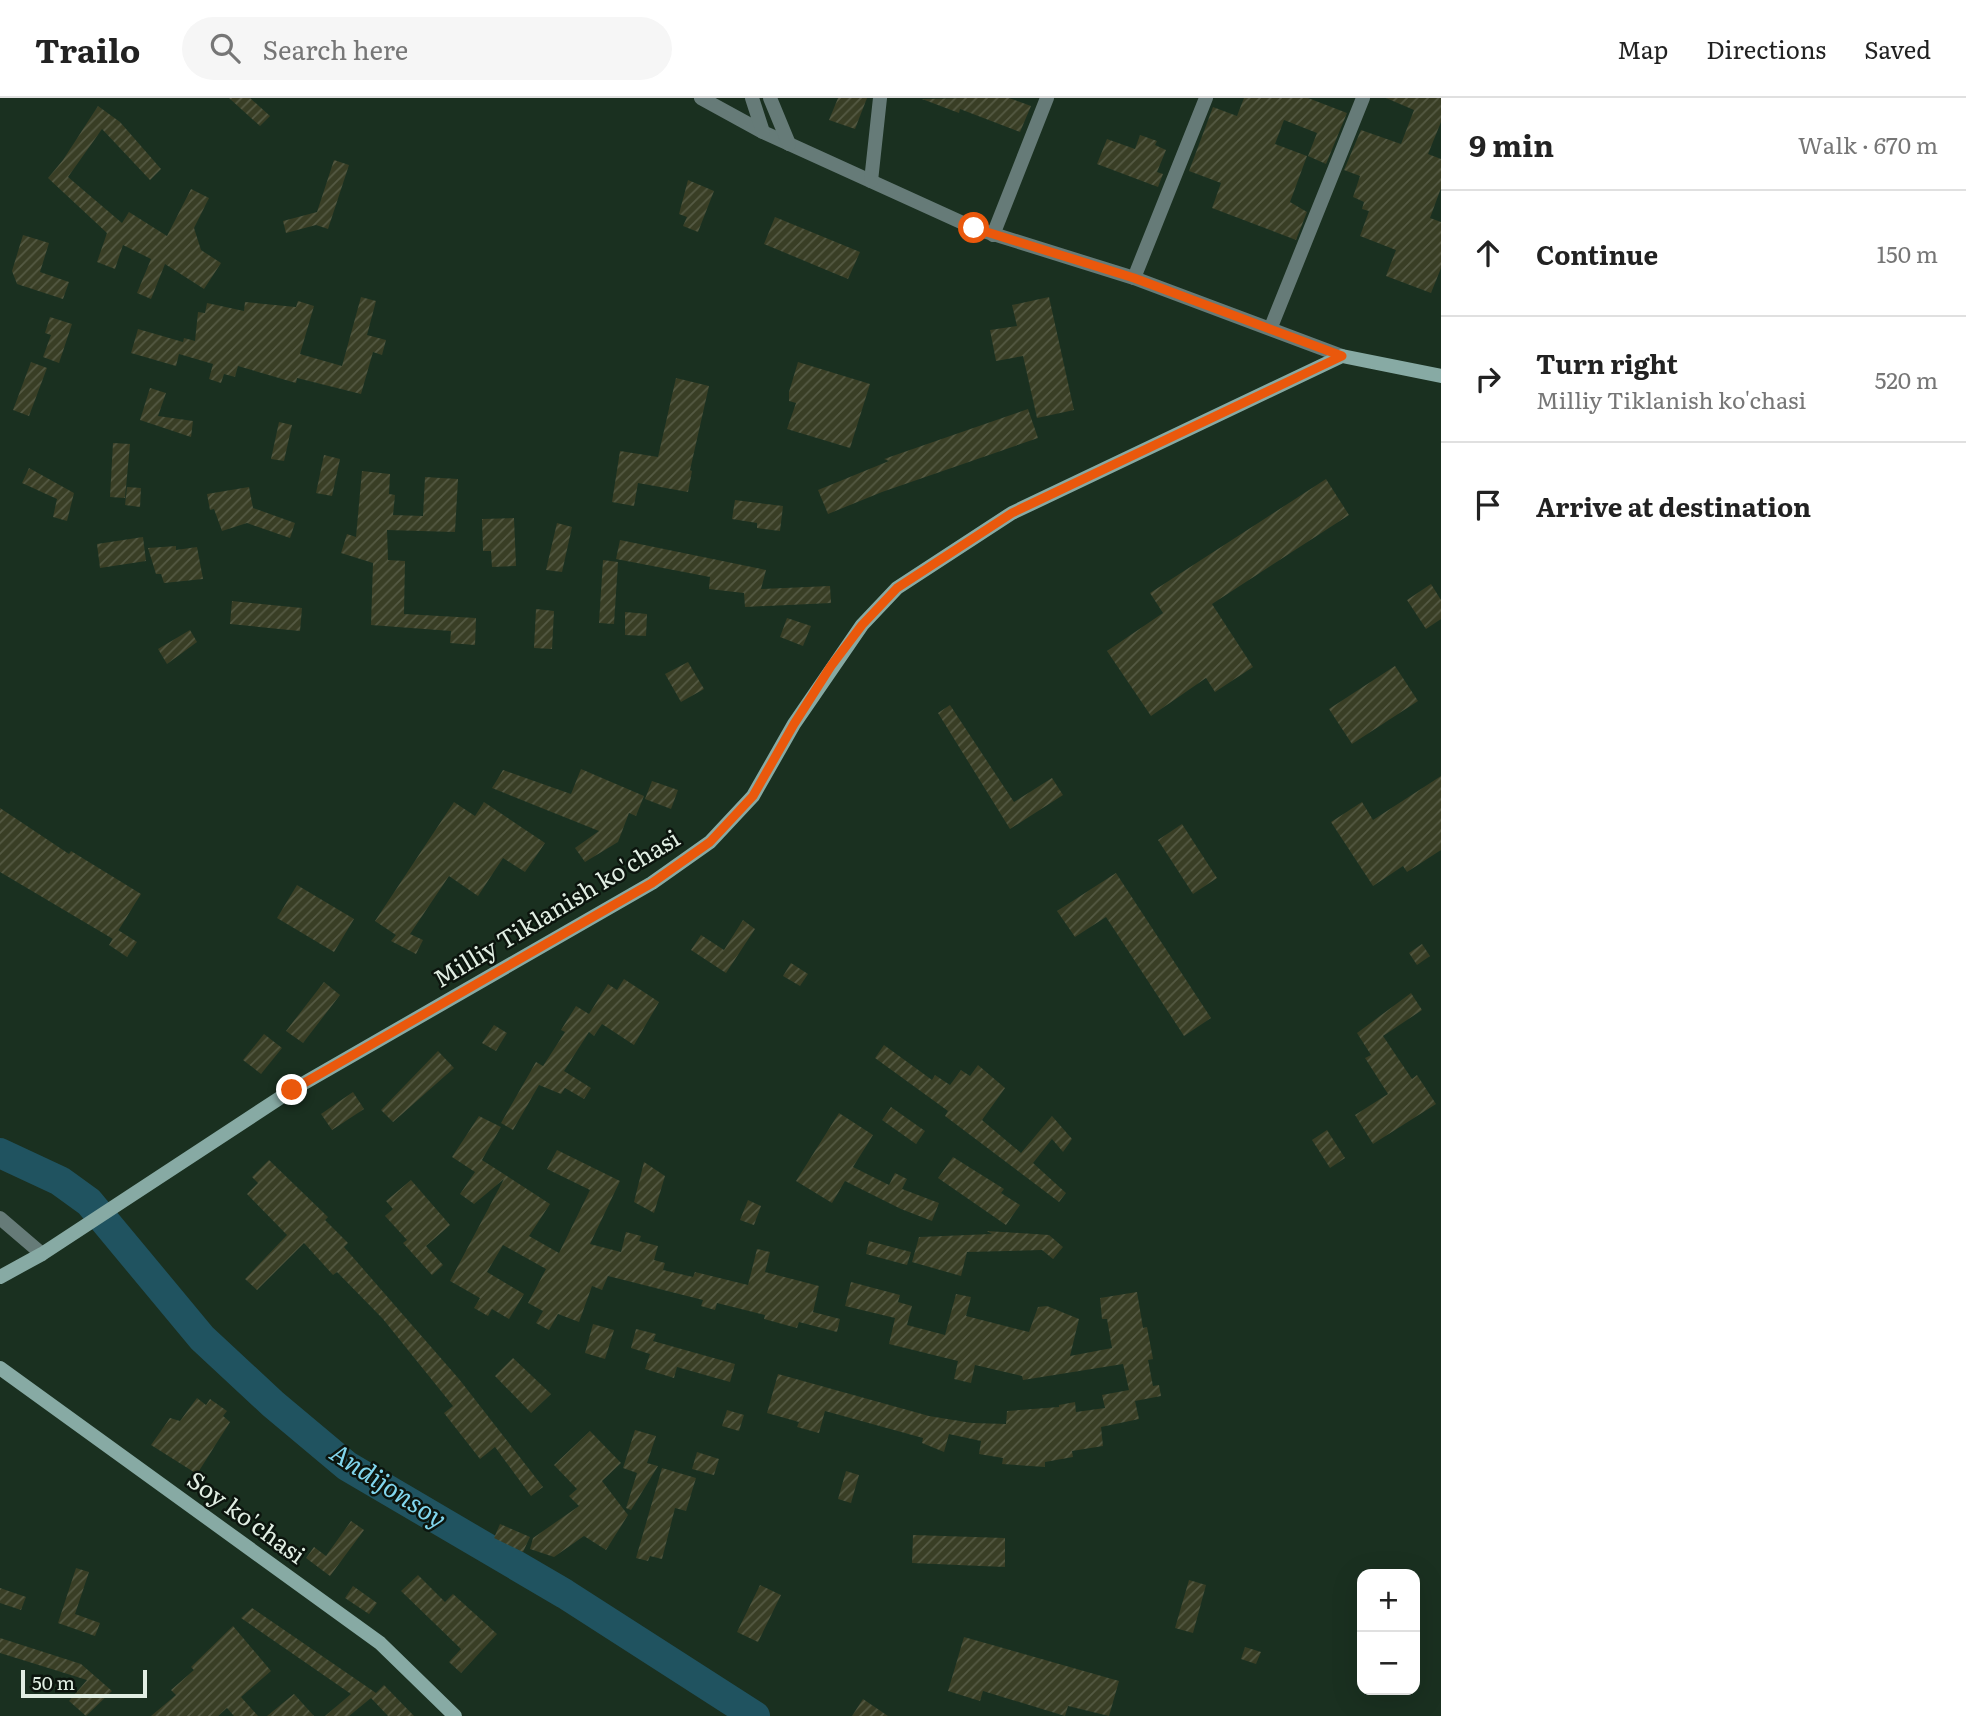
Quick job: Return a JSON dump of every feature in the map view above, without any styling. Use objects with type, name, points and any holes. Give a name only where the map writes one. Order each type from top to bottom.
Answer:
[{"type":"main road","points":[[1342,356],[1441,376]]},
{"type":"main road","name":"Milliy Tiklanish ko'chasi","points":[[0,1277],[42,1254],[292,1090],[652,883],[710,842],[753,796],[831,666],[862,625],[897,588],[1012,513],[1342,356]]},
{"type":"main road","name":"Soy ko'chasi","points":[[0,1368],[380,1643],[454,1716]]},
{"type":"street","points":[[701,98],[762,132],[993,235],[1134,278],[1342,356]]},
{"type":"street","points":[[752,98],[762,132]]},
{"type":"street","points":[[770,98],[789,144]]},
{"type":"street","points":[[871,181],[880,98]]},
{"type":"street","points":[[993,235],[1047,98]]},
{"type":"street","points":[[1134,278],[1206,98]]},
{"type":"street","points":[[1270,327],[1363,98]]},
{"type":"street","points":[[0,1219],[42,1254]]},
{"type":"building","points":[[229,98],[250,98],[270,116],[260,126]]},
{"type":"building","points":[[838,98],[867,98],[855,129],[829,120]]},
{"type":"building","points":[[1009,98],[1031,106],[1020,132],[960,109],[959,113],[922,99]]},
{"type":"building","points":[[1244,98],[1308,98],[1347,113],[1326,164],[1308,156],[1317,133],[1284,120],[1275,144],[1307,156],[1290,202],[1307,212],[1296,240],[1212,208],[1221,183],[1189,171],[1213,107],[1237,116]]},
{"type":"building","points":[[1386,98],[1441,98],[1441,122],[1428,154],[1441,159],[1441,188],[1430,218],[1441,222],[1441,268],[1431,293],[1386,276],[1396,250],[1360,236],[1369,211],[1362,209],[1364,202],[1353,197],[1360,176],[1344,170],[1361,130],[1401,144],[1414,110]]},
{"type":"building","points":[[98,106],[120,122],[161,169],[150,180],[102,129],[68,177],[122,223],[129,212],[167,236],[191,189],[209,198],[194,228],[201,250],[221,263],[204,289],[165,264],[151,299],[137,293],[151,259],[123,245],[115,269],[97,262],[107,233],[48,178]]},
{"type":"building","points":[[1140,135],[1157,141],[1155,145],[1166,150],[1157,172],[1163,174],[1158,187],[1097,164],[1107,139],[1135,149]]},
{"type":"building","points":[[334,160],[349,165],[328,229],[316,225],[286,233],[283,221],[317,212]]},
{"type":"building","points":[[688,180],[714,191],[698,232],[683,226],[687,217],[679,214]]},
{"type":"building","points":[[775,217],[860,252],[848,279],[764,244]]},
{"type":"building","points":[[23,235],[49,243],[40,272],[69,282],[63,299],[17,284],[12,271]]},
{"type":"building","points":[[361,297],[376,301],[367,335],[386,340],[382,355],[373,352],[361,394],[297,378],[296,383],[238,366],[235,377],[224,374],[221,383],[209,379],[213,364],[179,354],[176,366],[131,353],[138,329],[183,342],[184,338],[195,341],[198,312],[205,313],[207,303],[244,311],[245,302],[296,307],[298,301],[314,306],[300,354],[342,366]]},
{"type":"building","points":[[1049,297],[1074,410],[1037,418],[1023,356],[996,361],[990,330],[1017,326],[1012,305]]},
{"type":"building","points":[[50,317],[72,324],[59,363],[43,357],[51,335],[45,333]]},
{"type":"building","points":[[31,362],[47,368],[29,416],[13,410]]},
{"type":"building","points":[[798,362],[870,384],[850,448],[787,429],[796,403],[789,401],[789,392]]},
{"type":"building","points":[[676,378],[709,386],[690,470],[688,492],[638,483],[634,506],[612,502],[620,451],[658,457]]},
{"type":"building","points":[[150,388],[166,393],[158,416],[193,421],[191,437],[140,420]]},
{"type":"building","points":[[1028,409],[1038,438],[882,492],[828,514],[818,490],[889,461],[884,459]]},
{"type":"building","points":[[279,422],[292,425],[284,461],[271,459]]},
{"type":"building","points":[[113,443],[130,444],[125,498],[110,497]]},
{"type":"building","points":[[324,455],[340,459],[332,496],[316,493]]},
{"type":"building","points":[[29,468],[74,493],[67,521],[53,517],[57,499],[22,483]]},
{"type":"building","points":[[362,471],[390,474],[389,494],[395,495],[393,515],[423,516],[425,477],[458,479],[455,532],[387,530],[388,560],[405,561],[404,614],[476,618],[475,645],[450,643],[451,631],[371,625],[373,563],[341,553],[347,534],[356,537]]},
{"type":"building","points":[[1326,479],[1349,515],[1212,604],[1253,667],[1215,692],[1206,678],[1151,716],[1107,651],[1163,613],[1150,593]]},
{"type":"building","points":[[127,487],[141,488],[140,507],[125,505]]},
{"type":"building","points":[[249,487],[253,508],[295,523],[290,538],[247,523],[222,531],[214,509],[210,510],[207,494]]},
{"type":"building","points":[[735,500],[783,506],[780,531],[757,528],[757,523],[732,519]]},
{"type":"building","points":[[514,518],[516,566],[492,567],[491,551],[483,551],[482,519]]},
{"type":"building","points":[[557,523],[572,527],[562,572],[546,570]]},
{"type":"building","points":[[143,537],[146,561],[100,568],[97,544]]},
{"type":"building","points":[[620,540],[766,570],[761,589],[830,586],[831,603],[745,607],[744,593],[709,589],[710,577],[616,559]]},
{"type":"building","points":[[176,546],[176,550],[197,547],[203,579],[164,583],[161,574],[156,574],[148,548]]},
{"type":"building","points":[[603,560],[618,562],[614,624],[599,623]]},
{"type":"building","points":[[1431,584],[1441,600],[1441,619],[1426,629],[1407,600]]},
{"type":"building","points":[[232,601],[302,608],[300,631],[230,624]]},
{"type":"building","points":[[536,609],[554,611],[552,649],[534,648]]},
{"type":"building","points":[[625,612],[647,614],[646,636],[625,635]]},
{"type":"building","points":[[787,618],[811,626],[803,646],[780,637]]},
{"type":"building","points":[[190,630],[197,642],[167,664],[158,649]]},
{"type":"building","points":[[688,662],[704,689],[681,702],[665,674]]},
{"type":"building","points":[[1395,666],[1418,701],[1352,744],[1329,709]]},
{"type":"building","points":[[950,705],[1014,802],[1052,778],[1063,795],[1010,829],[938,713]]},
{"type":"building","points":[[581,769],[644,796],[636,816],[629,813],[618,842],[585,862],[575,848],[599,831],[492,788],[503,770],[571,794]]},
{"type":"building","points":[[1441,776],[1441,850],[1407,872],[1403,866],[1373,886],[1331,822],[1362,802],[1373,820]]},
{"type":"building","points":[[652,781],[678,790],[671,809],[645,799]]},
{"type":"building","points":[[454,802],[475,816],[484,802],[545,843],[525,872],[503,858],[478,896],[449,876],[410,934],[423,940],[416,954],[391,941],[396,935],[375,921]]},
{"type":"building","points":[[0,808],[69,854],[71,851],[141,894],[113,939],[0,872]]},
{"type":"building","points":[[1182,824],[1217,878],[1193,894],[1158,840]]},
{"type":"building","points":[[1116,873],[1211,1018],[1184,1036],[1106,917],[1075,937],[1057,911]]},
{"type":"building","points":[[297,885],[354,919],[334,952],[277,918]]},
{"type":"building","points":[[743,920],[755,929],[726,973],[691,950],[701,935],[724,950]]},
{"type":"building","points":[[118,930],[137,942],[127,957],[109,945]]},
{"type":"building","points":[[1422,944],[1430,956],[1417,965],[1409,953]]},
{"type":"building","points":[[791,963],[808,974],[800,986],[783,976]]},
{"type":"building","points":[[624,979],[659,1002],[634,1045],[602,1024],[594,1036],[589,1032],[564,1071],[591,1088],[584,1099],[565,1088],[561,1094],[539,1085],[513,1130],[501,1123],[536,1062],[543,1066],[565,1032],[561,1030],[576,1006],[589,1014],[608,984],[617,990]]},
{"type":"building","points":[[324,982],[340,995],[303,1043],[286,1031]]},
{"type":"building","points":[[1411,993],[1422,1010],[1383,1036],[1412,1079],[1417,1075],[1436,1104],[1373,1144],[1355,1115],[1388,1094],[1365,1058],[1371,1055],[1357,1033]]},
{"type":"building","points":[[494,1025],[507,1033],[496,1051],[482,1043]]},
{"type":"building","points":[[264,1034],[282,1048],[261,1074],[243,1060]]},
{"type":"building","points":[[884,1045],[932,1080],[935,1075],[950,1085],[961,1070],[970,1076],[978,1065],[1005,1088],[982,1120],[1021,1153],[1052,1116],[1072,1139],[1063,1152],[1052,1139],[1033,1163],[1066,1193],[1059,1202],[945,1116],[948,1111],[875,1058]]},
{"type":"building","points":[[438,1051],[454,1068],[393,1122],[381,1110]]},
{"type":"building","points":[[353,1092],[364,1109],[332,1130],[321,1114]]},
{"type":"building","points":[[891,1107],[925,1131],[916,1144],[882,1120]]},
{"type":"building","points":[[839,1113],[873,1135],[853,1167],[889,1185],[895,1173],[907,1179],[902,1189],[939,1203],[932,1221],[845,1181],[832,1203],[796,1181]]},
{"type":"building","points":[[479,1116],[501,1127],[482,1160],[550,1204],[529,1236],[559,1253],[590,1190],[547,1169],[557,1150],[620,1181],[590,1244],[621,1252],[626,1232],[641,1236],[639,1241],[658,1246],[654,1260],[665,1263],[663,1270],[693,1277],[695,1272],[748,1285],[757,1249],[770,1252],[765,1272],[819,1286],[813,1312],[840,1319],[837,1332],[799,1322],[797,1328],[764,1319],[765,1315],[717,1303],[715,1310],[701,1306],[703,1300],[608,1276],[602,1290],[592,1286],[579,1322],[558,1314],[549,1330],[536,1323],[543,1311],[528,1303],[546,1269],[503,1245],[487,1272],[524,1294],[509,1319],[492,1309],[488,1316],[474,1308],[480,1298],[450,1281],[504,1179],[474,1204],[460,1194],[475,1172],[452,1157]]},
{"type":"building","points":[[1327,1130],[1345,1158],[1330,1168],[1312,1140]]},
{"type":"building","points":[[953,1157],[1004,1189],[1001,1193],[1020,1205],[1006,1225],[938,1178]]},
{"type":"building","points":[[269,1160],[328,1217],[325,1220],[348,1243],[344,1247],[459,1379],[543,1487],[531,1496],[495,1447],[480,1459],[444,1413],[453,1406],[383,1319],[337,1272],[333,1275],[304,1243],[257,1290],[245,1279],[287,1235],[247,1194],[258,1183],[252,1177]]},
{"type":"building","points":[[644,1162],[665,1176],[654,1213],[634,1202]]},
{"type":"building","points":[[411,1180],[450,1225],[426,1246],[443,1265],[432,1275],[403,1243],[407,1240],[385,1216],[393,1209],[386,1201]]},
{"type":"building","points":[[748,1200],[761,1206],[754,1225],[740,1220]]},
{"type":"building","points":[[987,1231],[1049,1235],[1063,1247],[1053,1259],[1042,1250],[967,1252],[961,1276],[912,1262],[919,1237],[992,1234]]},
{"type":"building","points":[[869,1241],[911,1252],[907,1265],[866,1254]]},
{"type":"building","points":[[851,1282],[900,1295],[898,1302],[912,1306],[907,1325],[945,1335],[956,1294],[971,1297],[966,1316],[1029,1332],[1038,1307],[1047,1306],[1079,1319],[1070,1356],[1112,1348],[1107,1319],[1102,1319],[1100,1298],[1137,1292],[1143,1328],[1147,1327],[1153,1359],[1148,1360],[1153,1386],[1159,1385],[1161,1396],[1135,1401],[1139,1419],[1101,1427],[1103,1446],[1072,1451],[1073,1457],[1045,1462],[1045,1467],[1002,1464],[1003,1458],[979,1454],[981,1441],[949,1434],[944,1452],[922,1443],[923,1438],[825,1411],[819,1433],[797,1427],[799,1422],[767,1413],[778,1374],[929,1416],[972,1423],[1006,1424],[1007,1411],[1059,1407],[1075,1402],[1076,1412],[1105,1408],[1102,1395],[1129,1390],[1123,1364],[1023,1380],[1022,1376],[975,1365],[971,1383],[954,1379],[958,1361],[889,1344],[895,1318],[845,1306]]},
{"type":"building","points":[[593,1324],[614,1330],[605,1359],[585,1353]]},
{"type":"building","points":[[636,1329],[656,1334],[653,1341],[735,1364],[730,1382],[677,1367],[674,1378],[645,1369],[650,1354],[631,1348]]},
{"type":"building","points":[[513,1358],[551,1394],[531,1413],[495,1376]]},
{"type":"building","points":[[197,1398],[206,1405],[210,1399],[227,1411],[223,1416],[230,1422],[197,1474],[151,1445],[170,1418],[180,1421]]},
{"type":"building","points":[[727,1410],[744,1415],[739,1431],[722,1426]]},
{"type":"building","points":[[635,1430],[656,1436],[647,1463],[658,1466],[631,1510],[626,1508],[637,1473],[623,1468]]},
{"type":"building","points":[[590,1431],[621,1463],[602,1481],[628,1515],[606,1550],[584,1536],[554,1557],[530,1549],[533,1538],[579,1506],[569,1496],[577,1489],[554,1465]]},
{"type":"building","points":[[697,1452],[719,1459],[714,1475],[692,1469]]},
{"type":"building","points":[[662,1468],[696,1478],[686,1511],[675,1508],[662,1559],[650,1556],[648,1561],[636,1558]]},
{"type":"building","points":[[846,1471],[859,1475],[851,1503],[838,1499]]},
{"type":"building","points":[[351,1521],[364,1530],[330,1576],[306,1558],[314,1547],[326,1556]]},
{"type":"building","points":[[500,1524],[530,1537],[523,1552],[494,1538]]},
{"type":"building","points":[[913,1535],[1005,1538],[1005,1567],[912,1563]]},
{"type":"building","points":[[76,1568],[89,1572],[75,1614],[100,1623],[95,1636],[58,1623]]},
{"type":"building","points":[[418,1575],[445,1602],[453,1594],[497,1634],[461,1673],[449,1662],[461,1649],[401,1591]]},
{"type":"building","points":[[1189,1580],[1206,1585],[1193,1633],[1175,1628]]},
{"type":"building","points":[[760,1585],[781,1595],[758,1642],[737,1632]]},
{"type":"building","points":[[353,1586],[377,1603],[369,1614],[345,1598]]},
{"type":"building","points":[[0,1588],[26,1597],[21,1610],[0,1603]]},
{"type":"building","points":[[252,1608],[376,1693],[384,1685],[414,1716],[388,1716],[371,1698],[349,1716],[325,1716],[351,1694],[241,1618]]},
{"type":"building","points":[[233,1626],[271,1671],[241,1697],[258,1716],[234,1716],[227,1708],[218,1716],[151,1716],[176,1695],[171,1690],[194,1670],[191,1667]]},
{"type":"building","points":[[964,1637],[1119,1681],[1109,1716],[1068,1706],[1065,1716],[983,1691],[980,1701],[948,1691]]},
{"type":"building","points":[[0,1638],[81,1664],[112,1691],[86,1716],[69,1701],[87,1680],[0,1653]]},
{"type":"building","points":[[1245,1647],[1261,1652],[1256,1664],[1241,1659]]},
{"type":"building","points":[[294,1694],[314,1716],[267,1716]]},
{"type":"building","points":[[863,1699],[888,1716],[852,1716]]},
{"type":"waterway","name":"Andijonsoy","points":[[0,1153],[60,1181],[89,1202],[202,1338],[273,1404],[347,1466],[565,1594],[755,1716]]},
{"type":"route","points":[[292,1090],[652,883],[710,842],[753,796],[831,666],[862,625],[897,588],[1012,513],[1179,431],[1342,356],[1134,278],[974,228]]}]
